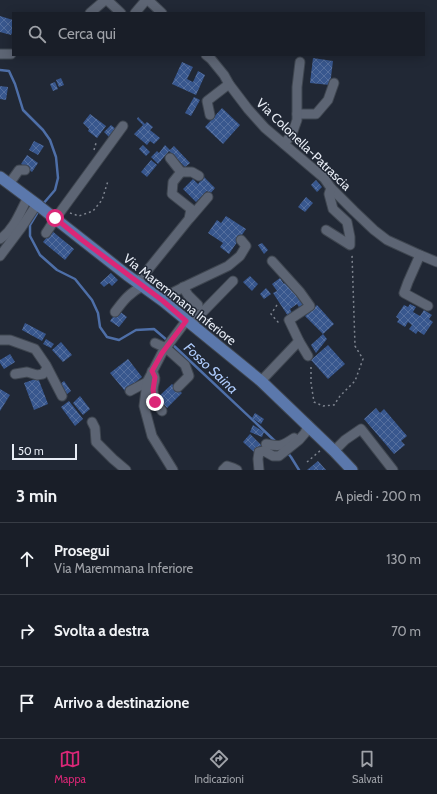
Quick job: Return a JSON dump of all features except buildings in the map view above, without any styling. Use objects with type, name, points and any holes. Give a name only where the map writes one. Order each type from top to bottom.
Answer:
[{"type":"main road","name":"Via Maremmana Inferiore","points":[[0,178],[48,210],[82,240],[189,322],[260,381],[307,424],[352,470]]},
{"type":"street","points":[[91,12],[106,0],[121,12]]},
{"type":"street","points":[[136,12],[147,0],[161,12]]},
{"type":"street","points":[[0,54],[11,54]]},
{"type":"street","name":"Via Colonella-Patrascia","points":[[207,56],[248,109],[265,128],[324,178],[331,188],[374,230],[387,240],[437,262]]},
{"type":"street","points":[[284,144],[292,134],[297,120],[297,87],[300,62]]},
{"type":"street","points":[[297,114],[316,114],[328,100],[334,83]]},
{"type":"street","points":[[210,115],[207,101],[229,84]]},
{"type":"street","points":[[0,256],[21,228],[48,210],[123,126]]},
{"type":"street","points":[[170,158],[181,172]]},
{"type":"street","points":[[9,184],[19,170],[25,170]]},
{"type":"street","points":[[181,172],[192,172],[198,176]]},
{"type":"street","points":[[181,172],[173,182],[172,194],[191,209],[189,219]]},
{"type":"street","points":[[326,230],[350,245],[347,222],[333,209],[328,194],[331,188]]},
{"type":"street","points":[[0,239],[6,236],[28,198]]},
{"type":"street","points":[[115,312],[127,296],[136,289],[189,219],[208,198]]},
{"type":"street","points":[[46,233],[52,224],[48,210]]},
{"type":"street","points":[[163,301],[172,293],[183,287],[228,266],[240,256],[246,246],[241,240]]},
{"type":"street","points":[[420,255],[404,293],[428,306]]},
{"type":"street","points":[[272,261],[300,292],[310,306],[289,320],[308,356]]},
{"type":"street","points":[[174,470],[152,436],[144,406],[146,382],[166,348],[189,322],[234,281]]},
{"type":"street","points":[[183,287],[188,295],[198,305]]},
{"type":"street","points":[[0,340],[10,340],[35,349],[62,396]]},
{"type":"street","points":[[260,381],[291,351],[299,341]]},
{"type":"street","points":[[155,343],[166,348],[185,366],[189,376],[178,387]]},
{"type":"street","points":[[15,374],[27,372],[37,375],[43,374],[47,368]]},
{"type":"street","points":[[152,371],[155,377],[153,390],[155,402],[162,411]]},
{"type":"street","points":[[130,391],[146,382]]},
{"type":"street","points":[[92,422],[95,428],[96,442],[126,470]]},
{"type":"street","points":[[266,444],[276,446],[284,444],[296,436],[307,424]]},
{"type":"street","points":[[259,470],[259,452],[264,450],[273,456],[279,456],[299,440],[305,433],[307,424]]},
{"type":"street","points":[[334,451],[345,440],[361,429],[393,470]]},
{"type":"street","points":[[223,470],[227,466],[237,470]]},
{"type":"street","points":[[114,470],[117,470]]},
{"type":"path","points":[[48,210],[70,213],[79,216],[93,211],[102,200],[108,181]]},
{"type":"path","points":[[311,367],[311,383],[314,402],[323,406],[334,405],[340,396],[355,381],[363,360],[355,346],[352,252],[345,241]]},
{"type":"path","points":[[277,305],[271,314],[278,322],[284,323],[289,320]]},
{"type":"path","points":[[307,462],[326,443]]},
{"type":"waterway","name":"Fosso Saina","points":[[0,70],[9,71],[15,84],[23,110],[43,130],[50,140],[56,157],[58,178],[55,190],[43,204]]},
{"type":"waterway","name":"Fosso Saina","points":[[39,210],[30,225],[30,236],[40,255],[57,270],[75,279],[92,300],[98,313],[100,327],[107,337],[119,340],[136,330],[154,329],[168,341]]},
{"type":"waterway","name":"Fosso Saina","points":[[172,344],[276,442]]},
{"type":"waterway","name":"Fosso Saina","points":[[287,452],[299,470]]},
{"type":"route","points":[[55,218],[127,275],[163,301],[186,321],[162,353],[152,371],[155,377],[153,390],[155,402]]}]
